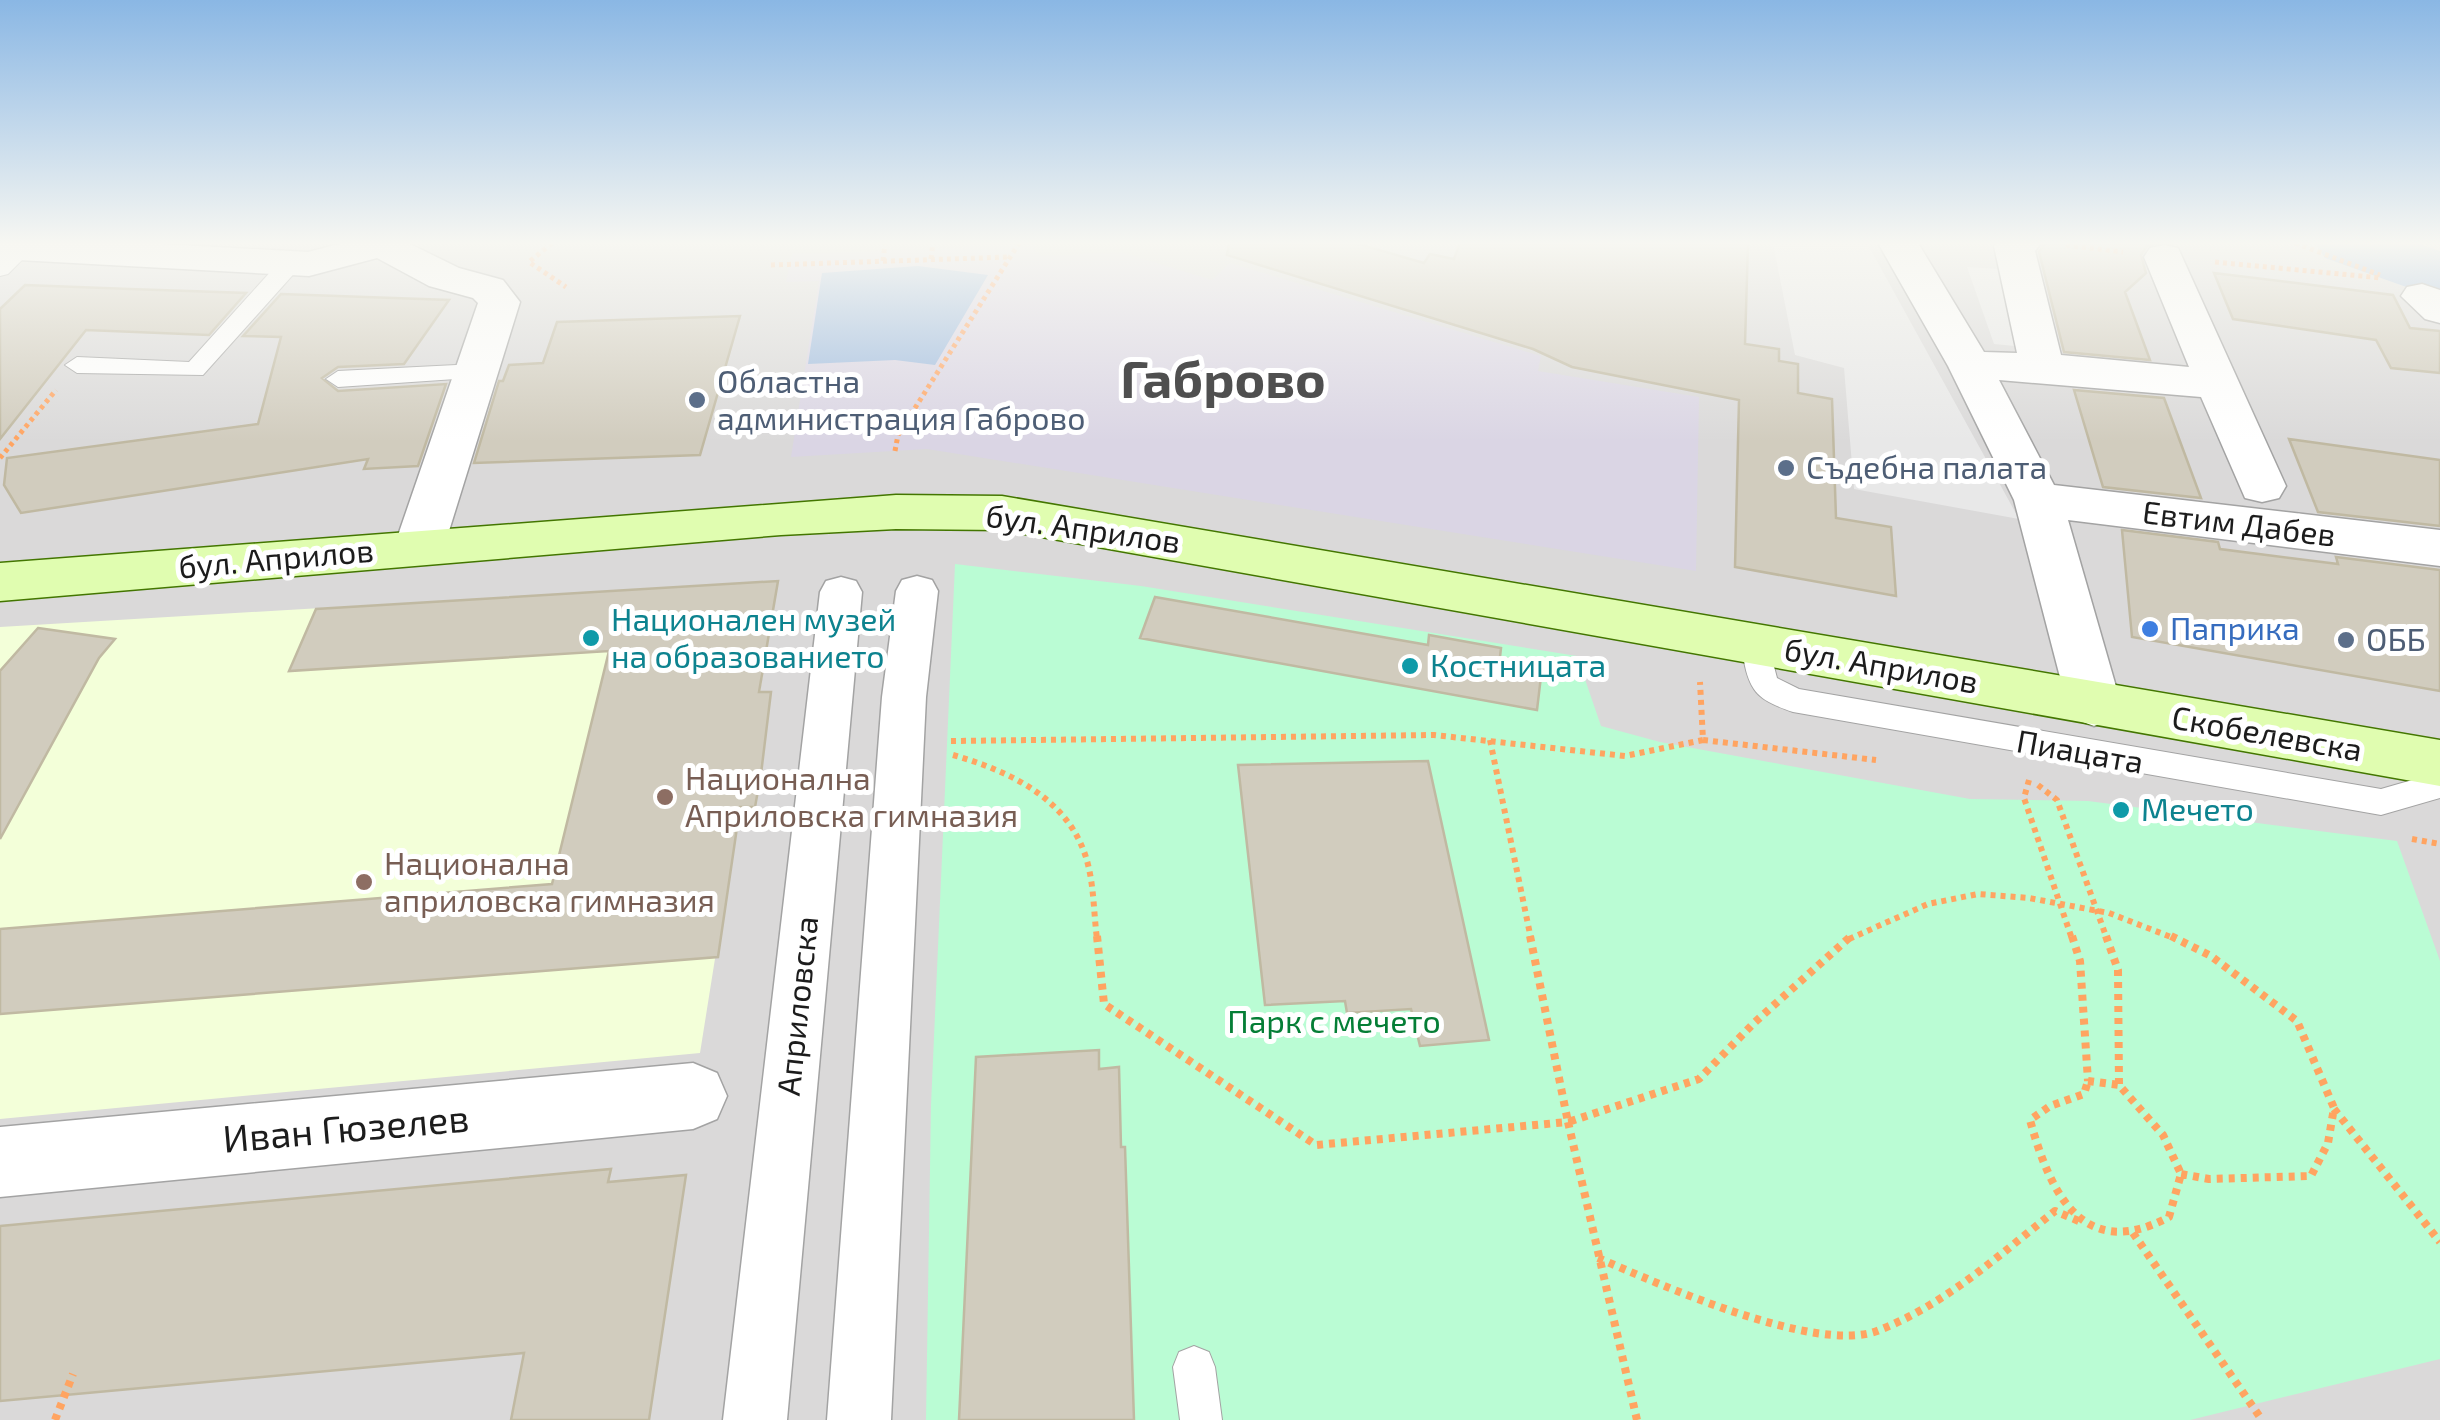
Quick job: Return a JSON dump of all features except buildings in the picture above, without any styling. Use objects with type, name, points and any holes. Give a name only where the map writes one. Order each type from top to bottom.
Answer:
[{"type":"main road","name":"бул. Априлов","points":[[0,582],[819,516],[1002,513],[2094,704]]},
{"type":"main road","name":"Скобелевска","points":[[2094,704],[2440,764]]},
{"type":"street","points":[[419,547],[497,309]]},
{"type":"street","points":[[1937,309],[2038,500],[2094,704]]},
{"type":"street","points":[[2029,309],[2042,367]]},
{"type":"street","points":[[2185,309],[2262,486]]},
{"type":"street","points":[[1970,366],[2042,367],[2215,384]]},
{"type":"street","name":"Евтим Дабев","points":[[2038,500],[2440,548]]},
{"type":"street","name":"Априловска","points":[[755,1420],[842,592]]},
{"type":"street","points":[[858,1420],[901,741],[918,592]]},
{"type":"street","name":"Иван Гюзелев","points":[[0,1162],[693,1096]]},
{"type":"lane","points":[[77,366],[195,370],[249,309]]},
{"type":"lane","points":[[338,378],[476,372]]},
{"type":"lane","name":"Пиацата","points":[[1756,644],[1762,684],[1794,700],[2381,802],[2440,784]]},
{"type":"lane","points":[[1194,1366],[1201,1420]]},
{"type":"path","points":[[895,451],[898,435],[977,309]]},
{"type":"path","points":[[0,458],[6,446],[77,366]]},
{"type":"path","points":[[901,741],[1434,734],[1625,756],[1703,740],[1698,633]]},
{"type":"path","points":[[1490,740],[1568,1122],[1637,1420]]},
{"type":"path","points":[[901,741],[1003,769],[1065,814],[1089,866],[1104,1004],[1316,1145],[1568,1122],[1699,1080],[1754,1023],[1853,935],[1928,904],[1978,894],[2097,911],[2162,932],[2211,956],[2266,994],[2298,1022],[2334,1108],[2440,1242]]},
{"type":"path","points":[[2096,1228],[2069,1209],[2049,1185],[2030,1120],[2050,1106],[2084,1094],[2088,1080],[2080,961],[2024,798],[2029,778],[2057,800],[2118,970],[2119,1085]]},
{"type":"path","points":[[1598,1258],[1724,1312],[1843,1336],[1874,1332],[1942,1299],[2055,1211],[2096,1228],[2133,1234],[2169,1217],[2181,1174],[2163,1135],[2119,1085],[2088,1080]]},
{"type":"path","points":[[2181,1174],[2209,1179],[2311,1176],[2328,1143],[2334,1108]]},
{"type":"path","points":[[2133,1234],[2262,1420]]},
{"type":"path","points":[[55,1420],[73,1374]]},
{"type":"shaded area","points":[[0,309],[2440,309],[2440,1420],[0,1420]]},
{"type":"shaded area","points":[[815,309],[1385,309],[1541,356],[1538,371],[1699,397],[1696,571],[927,449],[791,457]]},
{"type":"shaded area","points":[[1786,309],[1903,309],[2019,519],[1854,489],[1844,368],[1795,355]]},
{"type":"shaded area","points":[[1982,309],[2012,309],[2025,347],[1994,344]]},
{"type":"shaded area","name":"Национална априловска гимназия","points":[[778,581],[760,692],[771,692],[761,774],[739,808],[700,1053],[0,1119],[0,627]]},
{"type":"green space","name":"Парк с мечето","points":[[955,564],[1141,586],[1577,656],[1601,726],[1660,742],[1970,799],[2088,801],[2397,841],[2440,961],[2440,1359],[2190,1420],[926,1420],[931,1105]]},
{"type":"water","points":[[816,309],[968,309],[935,365],[895,360],[808,364]]},
{"type":"place","name":"Областна администрация Габрово","points":[[697,400]]},
{"type":"place","name":"Съдебна палата","points":[[1786,468]]},
{"type":"place","name":"Паприка","points":[[2150,629]]},
{"type":"place","name":"Национален музей на образованието","points":[[591,638]]},
{"type":"place","name":"ОББ","points":[[2346,640]]},
{"type":"place","name":"Костницата","points":[[1410,666]]},
{"type":"place","name":"Национална Априловска гимназия","points":[[665,797]]},
{"type":"place","name":"Мечето","points":[[2121,810]]},
{"type":"place","name":"Национална априловска гимназия","points":[[364,882]]},
{"type":"district","name":"Габрово","points":[[1223,380]]}]
